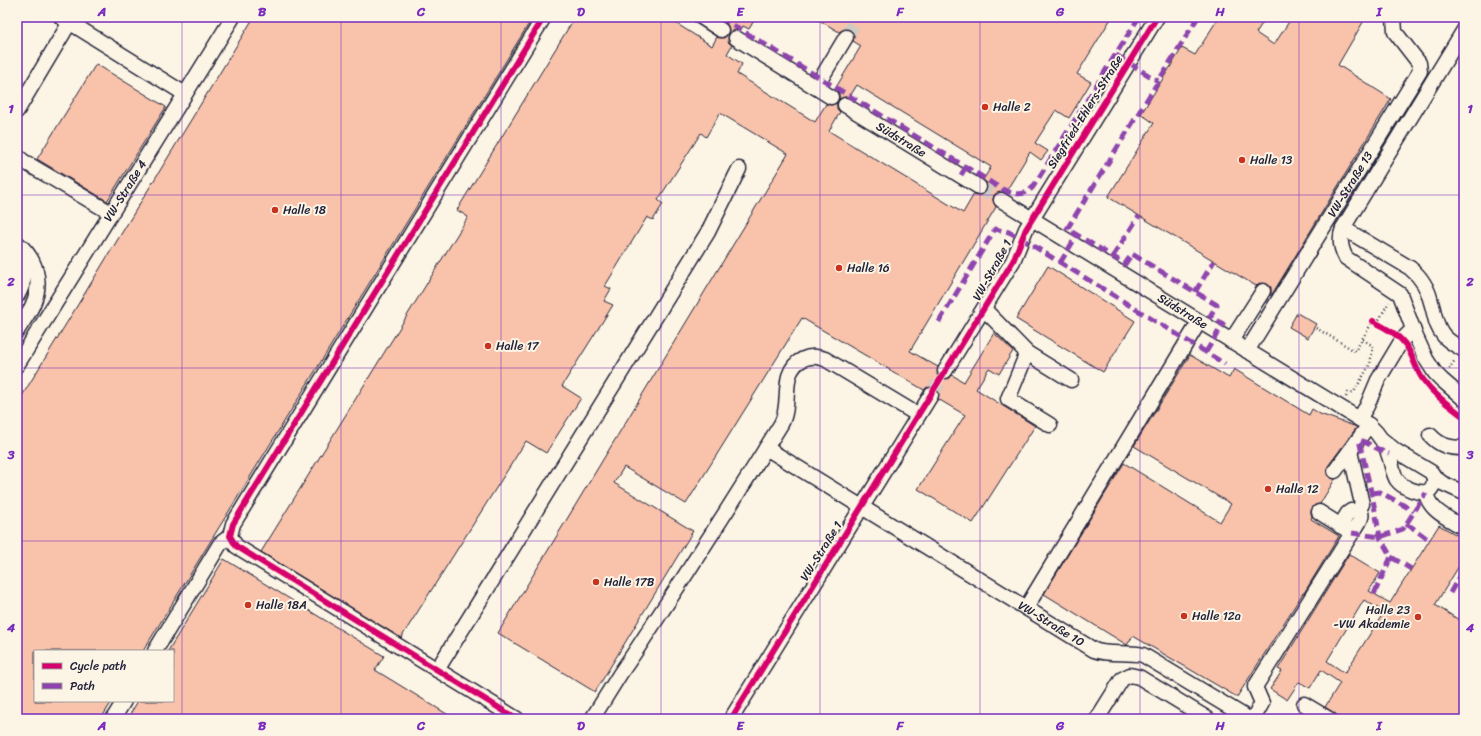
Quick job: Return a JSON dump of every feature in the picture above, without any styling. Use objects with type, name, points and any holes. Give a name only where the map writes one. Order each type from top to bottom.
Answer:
[{"type":"street","name":"VW-Straße 4","points":[[17,365],[233,17]]},
{"type":"street","points":[[156,650],[220,544],[230,536],[233,524],[544,17]]},
{"type":"street","points":[[701,17],[721,30]]},
{"type":"street","name":"Siegfried-Ehlers-Straße","points":[[1032,219],[1157,17]]},
{"type":"street","name":"VW-Straße 13","points":[[1247,351],[1420,71],[1419,63],[1395,32],[1394,17]]},
{"type":"street","points":[[17,111],[65,20],[185,94]]},
{"type":"street","points":[[1464,30],[1343,228],[1341,234],[1343,253],[1346,258],[1400,294],[1413,329],[1426,358],[1435,373],[1464,399]]},
{"type":"street","points":[[816,87],[846,37]]},
{"type":"street","points":[[736,38],[831,96]]},
{"type":"street","name":"Südstraße","points":[[845,105],[979,187]]},
{"type":"street","points":[[17,156],[111,213]]},
{"type":"street","points":[[436,670],[708,232],[738,169]]},
{"type":"street","name":"Südstraße","points":[[1001,200],[1364,422]]},
{"type":"street","name":"VW-Straße 1","points":[[945,371],[1013,261],[1032,219]]},
{"type":"street","points":[[1343,228],[1410,268],[1418,275],[1430,295],[1436,323],[1441,333],[1451,342],[1464,350]]},
{"type":"street","points":[[17,243],[35,265],[38,280],[36,296],[17,331]]},
{"type":"street","points":[[17,259],[21,265],[24,276],[21,289],[17,296]]},
{"type":"street","points":[[1231,341],[1264,291]]},
{"type":"street","points":[[984,309],[1026,353],[1072,380]]},
{"type":"street","points":[[1026,608],[1199,322]]},
{"type":"street","points":[[1335,470],[1350,451],[1364,422],[1367,406],[1378,380],[1402,340],[1413,329]]},
{"type":"street","points":[[1026,353],[1008,399],[1050,425]]},
{"type":"street","points":[[592,719],[783,420],[789,376],[796,365],[806,357],[818,356],[825,358],[918,415]]},
{"type":"street","name":"VW-Straße 1","points":[[731,719],[931,394]]},
{"type":"street","points":[[1364,422],[1396,451],[1430,472],[1442,483],[1464,493]]},
{"type":"street","points":[[1430,435],[1444,446],[1464,448]]},
{"type":"street","points":[[1380,438],[1389,454],[1396,479],[1413,491],[1426,493],[1432,489],[1434,479],[1433,476]]},
{"type":"street","name":"VW-Straße 10","points":[[766,448],[1094,650],[1102,653],[1134,653],[1143,655],[1249,719]]},
{"type":"street","points":[[1350,451],[1362,504],[1358,511]]},
{"type":"street","points":[[1426,493],[1429,502],[1435,509],[1464,528]]},
{"type":"street","points":[[1253,719],[1262,703],[1255,687],[1361,521],[1361,513],[1358,511],[1351,511],[1348,513],[1340,526]]},
{"type":"street","points":[[1319,512],[1352,533]]},
{"type":"street","points":[[230,536],[236,546],[517,719]]},
{"type":"street","points":[[1098,719],[1122,679],[1130,675],[1139,676],[1205,717],[1213,697]]},
{"type":"street","points":[[113,719],[123,702]]},
{"type":"street","points":[[1304,704],[1329,719]]},
{"type":"path","points":[[1377,323],[1390,300]]},
{"type":"path","points":[[1316,328],[1355,351],[1373,321]]},
{"type":"path","points":[[1339,408],[1348,393],[1354,392],[1372,361],[1373,346],[1362,339]]},
{"type":"building","name":"Halle 18","points":[[254,17],[533,17],[144,650],[34,650],[34,702],[111,702],[101,719],[17,719],[17,404]]},
{"type":"building","points":[[575,17],[666,17],[712,46],[717,37],[724,38],[728,34],[728,26],[725,23],[728,18],[726,17],[756,17],[749,29],[743,26],[740,31],[732,30],[729,34],[728,42],[732,45],[727,54],[742,64],[737,74],[815,122],[826,104],[831,105],[837,103],[837,109],[840,112],[829,131],[963,213],[974,194],[983,195],[986,191],[987,183],[983,180],[991,167],[857,85],[849,98],[845,97],[839,99],[839,93],[835,89],[861,46],[853,41],[854,37],[851,30],[846,29],[839,32],[814,17],[1112,17],[1077,74],[1091,82],[1069,118],[1056,110],[1035,143],[1048,151],[1041,160],[1030,152],[1005,193],[1001,192],[994,195],[993,200],[996,207],[910,351],[938,367],[937,375],[941,378],[949,379],[952,375],[964,382],[994,333],[1013,351],[999,374],[989,368],[976,389],[1035,426],[973,523],[918,489],[965,415],[938,399],[939,391],[935,388],[927,387],[924,390],[802,318],[686,504],[624,467],[614,483],[693,531],[595,692],[498,633],[788,154],[720,113],[706,137],[701,133],[658,200],[663,204],[653,220],[647,217],[605,286],[611,289],[604,301],[613,305],[562,386],[581,398],[546,453],[526,441],[401,638],[261,552],[468,217],[457,210]]},
{"type":"building","name":"Halle 13","points":[[1219,17],[1266,17],[1256,33],[1274,45],[1292,17],[1366,17],[1338,65],[1391,99],[1271,296],[1271,287],[1267,284],[1259,283],[1256,286],[1108,197],[1154,123],[1141,114],[1182,48],[1195,55]]},
{"type":"building","points":[[96,64],[166,107],[107,201],[37,159]]},
{"type":"building","points":[[1048,266],[1135,321],[1103,372],[1016,319]]},
{"type":"building","points":[[1297,313],[1316,324],[1308,338],[1289,327]]},
{"type":"building","points":[[1190,355],[1229,378],[1234,369],[1309,415],[1312,409],[1320,414],[1357,427],[1328,466],[1327,475],[1330,478],[1335,479],[1320,504],[1315,505],[1311,511],[1311,519],[1339,536],[1237,697],[1133,636],[1127,645],[1044,594],[1124,463],[1220,522],[1231,504],[1134,446]]},
{"type":"building","name":"Halle 23 -VW Akademie","points":[[1439,525],[1464,539],[1464,558],[1435,605],[1464,623],[1464,719],[1343,719],[1325,707],[1340,683],[1321,670],[1310,688],[1299,682],[1287,700],[1270,689],[1282,671],[1278,669],[1349,554],[1380,573],[1369,591],[1390,603]],"holes":[[[1364,600],[1384,612],[1345,673],[1327,661]]]},
{"type":"building","name":"Halle 18A","points":[[224,559],[384,656],[375,670],[455,719],[127,719],[137,702],[174,702],[174,650],[169,650]]},
{"type":"tunnel","points":[[846,37],[858,17]]},
{"type":"tunnel","points":[[979,187],[1001,200]]},
{"type":"tunnel","points":[[931,395],[945,371]]},
{"type":"marked path","points":[[720,17],[1002,189],[1015,194],[1027,192],[1033,187],[1139,17]]},
{"type":"marked path","points":[[1198,17],[1067,229],[1125,264],[1132,254],[1217,305],[1210,316],[1223,324],[1206,352]]},
{"type":"marked path","points":[[1116,55],[1158,81]]},
{"type":"marked path","points":[[961,175],[966,167]]},
{"type":"marked path","points":[[1113,256],[1139,216]]},
{"type":"marked path","points":[[939,322],[995,229],[1009,232],[1022,239],[1225,364]]},
{"type":"marked path","points":[[1060,263],[1077,235]]},
{"type":"marked path","points":[[1195,292],[1214,261]]},
{"type":"marked path","points":[[1374,594],[1391,557],[1380,537],[1359,440],[1389,454]]},
{"type":"marked path","points":[[1372,493],[1380,492],[1414,511]]},
{"type":"marked path","points":[[1352,533],[1380,537],[1403,529],[1426,493]]},
{"type":"marked path","points":[[1406,524],[1429,540]]},
{"type":"marked path","points":[[1391,557],[1411,569]]},
{"type":"marked path","points":[[1450,593],[1464,568]]},
{"type":"cycle path","points":[[517,719],[236,546],[230,536],[233,524],[544,17]]},
{"type":"cycle path","points":[[731,719],[1013,261],[1026,229],[1157,17]]},
{"type":"cycle path","points":[[1373,321],[1392,332],[1404,342],[1412,356],[1419,374],[1429,387],[1443,401],[1464,417]]},
{"type":"place","name":"Halle 2","points":[[985,107]]},
{"type":"place","name":"Halle 13","points":[[1242,160]]},
{"type":"place","name":"Halle 18","points":[[275,210]]},
{"type":"place","name":"Halle 16","points":[[839,268]]},
{"type":"place","name":"Halle 17","points":[[488,346]]},
{"type":"place","name":"Halle 12","points":[[1268,489]]},
{"type":"place","name":"Halle 17B","points":[[596,582]]},
{"type":"place","name":"Halle 18A","points":[[248,605]]},
{"type":"place","name":"Halle 12a","points":[[1184,616]]},
{"type":"place","name":"Halle 23 -VW Akademie","points":[[1418,617]]}]
